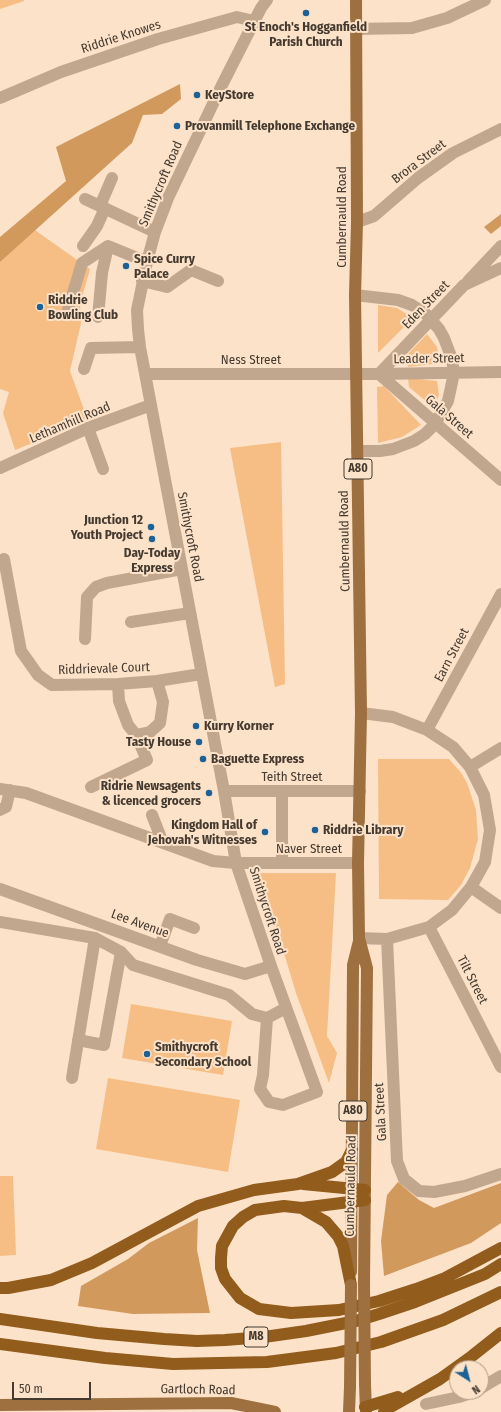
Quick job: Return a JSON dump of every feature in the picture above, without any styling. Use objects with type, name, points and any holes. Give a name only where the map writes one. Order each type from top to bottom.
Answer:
[{"type":"highway","points":[[0,1288],[8,1288],[51,1280],[92,1263],[198,1206],[254,1190],[298,1184],[332,1172],[346,1162],[352,1150]]},
{"type":"highway","points":[[298,1184],[351,1189],[365,1195]]},
{"type":"highway","points":[[365,1195],[352,1202],[302,1208],[284,1206],[255,1210],[243,1217],[233,1226],[222,1246],[221,1268],[225,1279],[240,1298],[259,1309],[291,1313],[339,1310],[385,1300],[445,1278],[501,1248]]},
{"type":"highway","points":[[302,1208],[326,1222],[338,1236],[343,1246],[351,1285]]},
{"type":"highway","name":"M8","points":[[0,1319],[98,1333],[164,1339],[218,1340],[264,1337],[320,1329],[380,1314],[415,1302],[485,1274],[501,1264]]},
{"type":"highway","name":"M8","points":[[0,1344],[104,1358],[173,1364],[267,1362],[336,1353],[381,1342],[443,1320],[501,1292]]},
{"type":"highway","points":[[384,1412],[440,1379],[501,1333]]},
{"type":"highway","points":[[366,1410],[415,1393]]},
{"type":"main road","name":"Cumbernauld Road","points":[[349,1412],[353,965],[359,938],[358,863],[361,713],[355,295],[357,222],[356,0]]},
{"type":"main road","name":"Cumbernauld Road","points":[[359,938],[367,968],[364,1283],[366,1410]]},
{"type":"main road","name":"Gartloch Road","points":[[0,1405],[231,1403],[275,1412]]},
{"type":"main road","points":[[349,1412],[366,1410]]},
{"type":"street","name":"Smithycroft Road","points":[[267,0],[254,21],[168,198],[155,232],[142,280],[138,310],[140,348],[224,791],[236,863],[271,966],[317,1092],[283,1105],[269,1102],[260,1089],[267,1018]]},
{"type":"street","points":[[355,29],[412,28],[446,18],[485,0]]},
{"type":"street","name":"Riddrie Knowes","points":[[0,98],[61,72],[158,39],[237,17],[254,21]]},
{"type":"street","name":"Brora Street","points":[[357,222],[374,216],[418,178],[453,153],[501,129]]},
{"type":"street","points":[[83,246],[97,226],[112,178]]},
{"type":"street","points":[[85,199],[155,232]]},
{"type":"street","points":[[108,246],[147,262]]},
{"type":"street","points":[[67,313],[82,263],[108,246]]},
{"type":"street","points":[[98,317],[102,273],[108,246]]},
{"type":"street","points":[[464,285],[501,246]]},
{"type":"street","name":"Eden Street","points":[[379,374],[464,285],[501,268]]},
{"type":"street","points":[[142,280],[167,287],[191,270],[218,281]]},
{"type":"street","points":[[355,295],[383,297],[398,300],[412,305],[425,313],[440,329],[449,347],[454,373],[448,402],[435,424],[425,434],[405,445],[380,451],[357,451]]},
{"type":"street","points":[[84,369],[91,348],[140,348]]},
{"type":"street","name":"Leader Street","points":[[357,374],[501,372]]},
{"type":"street","name":"Ness Street","points":[[145,374],[357,374]]},
{"type":"street","name":"Gala Street","points":[[379,374],[501,480]]},
{"type":"street","name":"Lethamhill Road","points":[[0,468],[88,428],[151,405]]},
{"type":"street","points":[[88,428],[103,469]]},
{"type":"street","name":"Riddrievale Court","points":[[4,559],[21,651],[38,675],[52,685],[118,684],[157,681],[201,674]]},
{"type":"street","points":[[85,639],[87,597],[96,587],[107,583],[182,569]]},
{"type":"street","name":"Earn Street","points":[[427,730],[501,594]]},
{"type":"street","points":[[132,622],[190,613]]},
{"type":"street","points":[[136,735],[150,732],[160,723],[163,702],[157,681]]},
{"type":"street","points":[[91,787],[147,760],[136,735],[128,725],[119,701],[118,684]]},
{"type":"street","points":[[359,938],[387,940],[429,927],[452,910],[472,887],[485,862],[496,830],[484,795],[470,767],[453,747],[427,730],[393,717],[361,713]]},
{"type":"street","points":[[470,767],[501,748]]},
{"type":"street","points":[[0,810],[6,807],[5,790]]},
{"type":"street","name":"Naver Street","points":[[5,790],[26,793],[213,861],[236,863],[358,863]]},
{"type":"street","name":"Teith Street","points":[[224,791],[360,791]]},
{"type":"street","points":[[282,791],[282,863]]},
{"type":"street","points":[[152,816],[163,843]]},
{"type":"street","points":[[472,887],[501,908]]},
{"type":"street","name":"Lee Avenue","points":[[0,889],[197,960],[245,974],[271,966]]},
{"type":"street","points":[[160,946],[170,919],[194,928]]},
{"type":"street","points":[[0,922],[95,938],[121,952],[133,964],[229,995],[252,1014],[267,1018],[286,1008]]},
{"type":"street","name":"Tilt Street","points":[[429,927],[501,1067]]},
{"type":"street","points":[[72,1078],[95,938]]},
{"type":"street","name":"Gala Street","points":[[387,940],[397,1162],[404,1179],[419,1191],[434,1192],[465,1186],[501,1174]]},
{"type":"street","points":[[78,1040],[104,1045],[121,952]]},
{"type":"street","points":[[489,1383],[501,1376]]},
{"type":"street","points":[[426,1404],[449,1399]]},
{"type":"shaded area","points":[[0,0],[24,0],[24,1],[0,9]]},
{"type":"shaded area","points":[[180,84],[181,99],[162,114],[143,115],[132,143],[0,262],[0,237],[66,181],[56,147]]},
{"type":"shaded area","points":[[501,214],[501,226],[491,234],[484,227]]},
{"type":"shaded area","points":[[32,228],[90,269],[80,304],[81,323],[70,371],[87,418],[76,423],[77,425],[15,450],[3,413],[9,392],[0,389],[0,259]]},
{"type":"shaded area","points":[[378,305],[397,308],[413,318],[378,353]]},
{"type":"shaded area","points":[[427,334],[437,347],[440,363],[408,367],[407,355]]},
{"type":"shaded area","points":[[408,378],[437,381],[439,395],[434,408],[409,387]]},
{"type":"shaded area","points":[[384,386],[421,425],[402,437],[378,443],[377,387]]},
{"type":"shaded area","points":[[281,442],[285,684],[275,687],[230,448]]},
{"type":"shaded area","points":[[378,759],[449,759],[462,774],[467,783],[476,810],[478,839],[470,868],[461,885],[448,900],[379,899]]},
{"type":"shaded area","points":[[260,873],[336,873],[327,1036],[337,1053],[329,1083],[296,993]]},
{"type":"shaded area","points":[[131,1004],[232,1021],[223,1075],[122,1058]]},
{"type":"shaded area","points":[[108,1078],[240,1100],[228,1172],[96,1149]]},
{"type":"shaded area","points":[[0,1176],[13,1176],[16,1255],[0,1256]]},
{"type":"shaded area","points":[[398,1182],[419,1200],[434,1208],[501,1183],[501,1223],[471,1243],[384,1276],[381,1241],[387,1195]]},
{"type":"shaded area","points":[[198,1218],[197,1250],[210,1313],[133,1314],[78,1306],[81,1286],[128,1259],[149,1243]]},
{"type":"place","name":"St Enoch's Hogganfield Parish Church","points":[[306,13]]},
{"type":"place","name":"KeyStore","points":[[197,95]]},
{"type":"place","name":"Provanmill Telephone Exchange","points":[[177,126]]},
{"type":"place","name":"Spice Curry Palace","points":[[126,266]]},
{"type":"place","name":"Riddrie Bowling Club","points":[[40,307]]},
{"type":"place","name":"Junction 12 Youth Project","points":[[151,527]]},
{"type":"place","name":"Day-Today Express","points":[[152,539]]},
{"type":"place","name":"Kurry Korner","points":[[196,726]]},
{"type":"place","name":"Tasty House","points":[[199,742]]},
{"type":"place","name":"Baguette Express","points":[[203,759]]},
{"type":"place","name":"Ridrie Newsagents & licenced grocers","points":[[209,793]]},
{"type":"place","name":"Riddrie Library","points":[[315,830]]},
{"type":"place","name":"Kingdom Hall of Jehovah's Witnesses","points":[[265,832]]},
{"type":"place","name":"Smithycroft Secondary School","points":[[147,1054]]}]
